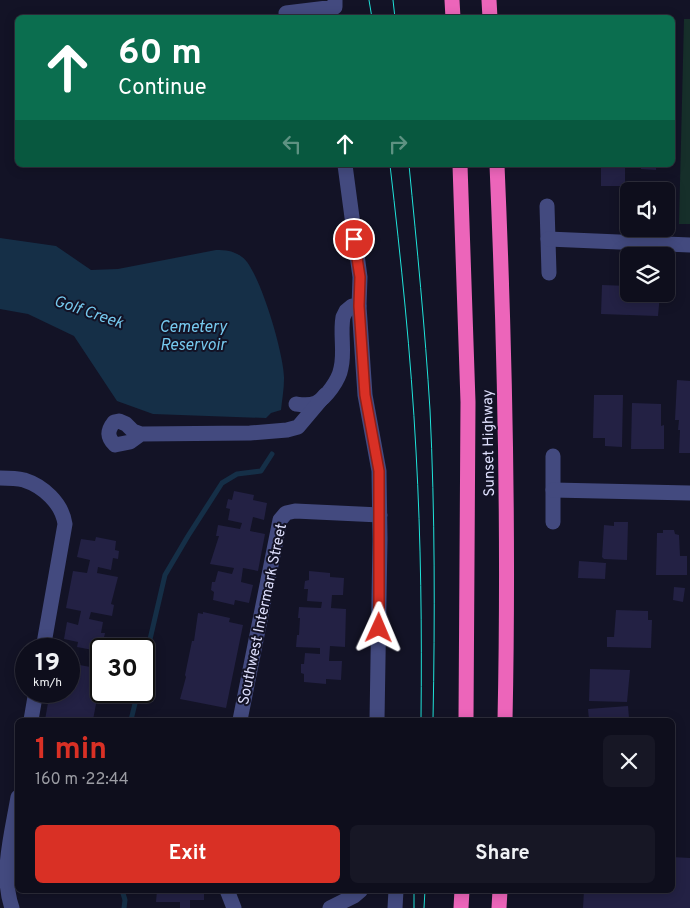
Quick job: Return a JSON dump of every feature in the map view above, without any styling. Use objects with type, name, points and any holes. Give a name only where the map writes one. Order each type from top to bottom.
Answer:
[{"type":"highway","points":[[452,0],[453,15]]},
{"type":"highway","points":[[489,0],[490,15]]},
{"type":"highway","name":"Sunset Highway","points":[[460,167],[468,412],[466,718]]},
{"type":"highway","name":"Sunset Highway","points":[[497,167],[504,349],[506,468],[505,718]]},
{"type":"highway","points":[[461,908],[462,893]]},
{"type":"highway","points":[[499,908],[500,893]]},
{"type":"street","points":[[286,10],[335,6],[335,0]]},
{"type":"street","points":[[345,167],[360,277],[359,306],[365,395],[379,471],[377,718]]},
{"type":"street","points":[[547,206],[549,273]]},
{"type":"street","points":[[548,239],[690,244]]},
{"type":"street","points":[[141,434],[250,433],[287,430],[298,426],[325,395],[341,370],[343,317],[352,306],[359,306]]},
{"type":"street","points":[[296,404],[306,406],[316,403],[325,395]]},
{"type":"street","points":[[553,456],[553,522]]},
{"type":"street","points":[[0,478],[19,479],[36,486],[54,500],[63,515],[65,524],[45,638]]},
{"type":"street","points":[[553,490],[690,492]]},
{"type":"street","name":"Southwest Intermark Street","points":[[240,718],[280,520],[286,513],[295,511],[380,515]]},
{"type":"street","points":[[31,718],[34,703]]},
{"type":"street","points":[[12,908],[7,893],[5,875],[15,815]]},
{"type":"street","points":[[228,893],[234,908]]},
{"type":"street","points":[[330,908],[358,893]]},
{"type":"street","points":[[395,908],[396,893]]},
{"type":"green space","points":[[684,19],[690,19],[690,224],[679,224]]},
{"type":"water","name":"Cemetery Reservoir","points":[[0,238],[56,246],[91,270],[118,269],[216,250],[230,251],[239,255],[249,264],[256,278],[276,334],[284,379],[281,410],[271,413],[266,418],[153,414],[117,401],[74,336],[28,314],[0,309]]},
{"type":"building","points":[[601,167],[625,167],[625,182],[620,182],[620,186],[601,186]]},
{"type":"building","points":[[641,167],[656,167],[656,170],[641,169]]},
{"type":"building","points":[[602,285],[620,286],[620,302],[659,302],[658,316],[601,314]]},
{"type":"building","points":[[677,380],[690,381],[690,453],[679,453],[679,420],[675,420]]},
{"type":"building","points":[[594,395],[623,395],[622,447],[605,446],[605,438],[593,438]]},
{"type":"building","points":[[632,403],[661,404],[661,426],[664,425],[664,449],[631,449]]},
{"type":"building","points":[[234,491],[254,495],[253,500],[267,503],[264,520],[253,517],[250,531],[265,534],[258,571],[243,568],[241,582],[253,585],[249,603],[235,600],[234,605],[213,600],[214,592],[211,590],[212,582],[215,582],[218,571],[232,574],[234,568],[210,564],[219,536],[216,536],[218,525],[240,529],[242,523],[228,520],[230,509],[226,508],[228,499],[232,500]]},
{"type":"building","points":[[614,522],[628,522],[627,560],[604,559],[602,557],[604,525],[614,526]]},
{"type":"building","points":[[663,530],[674,530],[675,534],[679,535],[680,556],[687,556],[687,575],[656,575],[657,533],[663,533]]},
{"type":"building","points":[[96,537],[116,541],[115,550],[119,551],[118,559],[113,558],[111,570],[98,567],[97,573],[118,577],[111,604],[114,605],[112,616],[91,612],[89,619],[103,622],[101,633],[105,633],[104,638],[90,638],[90,649],[80,648],[80,638],[64,638],[67,622],[78,625],[81,611],[66,608],[73,571],[87,573],[90,560],[77,557],[81,539],[95,541]]},
{"type":"building","points":[[579,561],[606,563],[605,579],[578,578]]},
{"type":"building","points":[[309,571],[330,573],[330,577],[344,578],[343,595],[332,595],[331,608],[346,609],[345,647],[330,646],[329,661],[342,661],[341,680],[326,679],[326,684],[304,682],[304,674],[301,673],[301,664],[304,664],[305,653],[320,654],[320,648],[296,647],[297,635],[299,635],[299,607],[321,608],[322,602],[307,601],[308,589],[304,589],[305,581],[309,580]]},
{"type":"building","points":[[674,587],[685,588],[683,602],[673,600]]},
{"type":"building","points":[[616,610],[648,611],[648,620],[652,620],[651,648],[607,647],[607,637],[614,637]]},
{"type":"building","points":[[203,612],[230,618],[229,622],[243,625],[226,708],[180,699],[192,641],[194,641],[198,613],[203,614]]},
{"type":"building","points":[[80,665],[90,667],[90,703],[96,703],[93,718],[45,718],[48,703],[80,703]]},
{"type":"building","points":[[590,669],[630,670],[627,702],[589,701]]},
{"type":"building","points":[[628,706],[629,718],[589,718],[588,709]]},
{"type":"building","points":[[675,857],[690,858],[690,908],[583,908],[584,893],[675,893]]},
{"type":"building","points":[[157,893],[204,893],[204,900],[190,900],[190,908],[180,908],[180,902],[156,902]]},
{"type":"waterway","name":"Golf Creek","points":[[150,638],[165,575],[222,483],[237,474],[261,471],[272,454]]},
{"type":"waterway","name":"Golf Creek","points":[[131,718],[135,703]]},
{"type":"waterway","name":"Golf Creek","points":[[123,893],[125,900],[124,908]]},
{"type":"tram line","points":[[369,0],[372,15]]},
{"type":"tram line","points":[[393,0],[395,15]]},
{"type":"tram line","points":[[390,167],[405,308],[416,451],[421,586],[421,718]]},
{"type":"tram line","points":[[409,167],[430,410],[434,565],[433,718]]},
{"type":"tram line","points":[[414,893],[414,908]]},
{"type":"tram line","points":[[424,908],[425,893]]},
{"type":"route","points":[[354,239],[360,277],[359,306],[365,395],[379,471],[379,628]]}]
